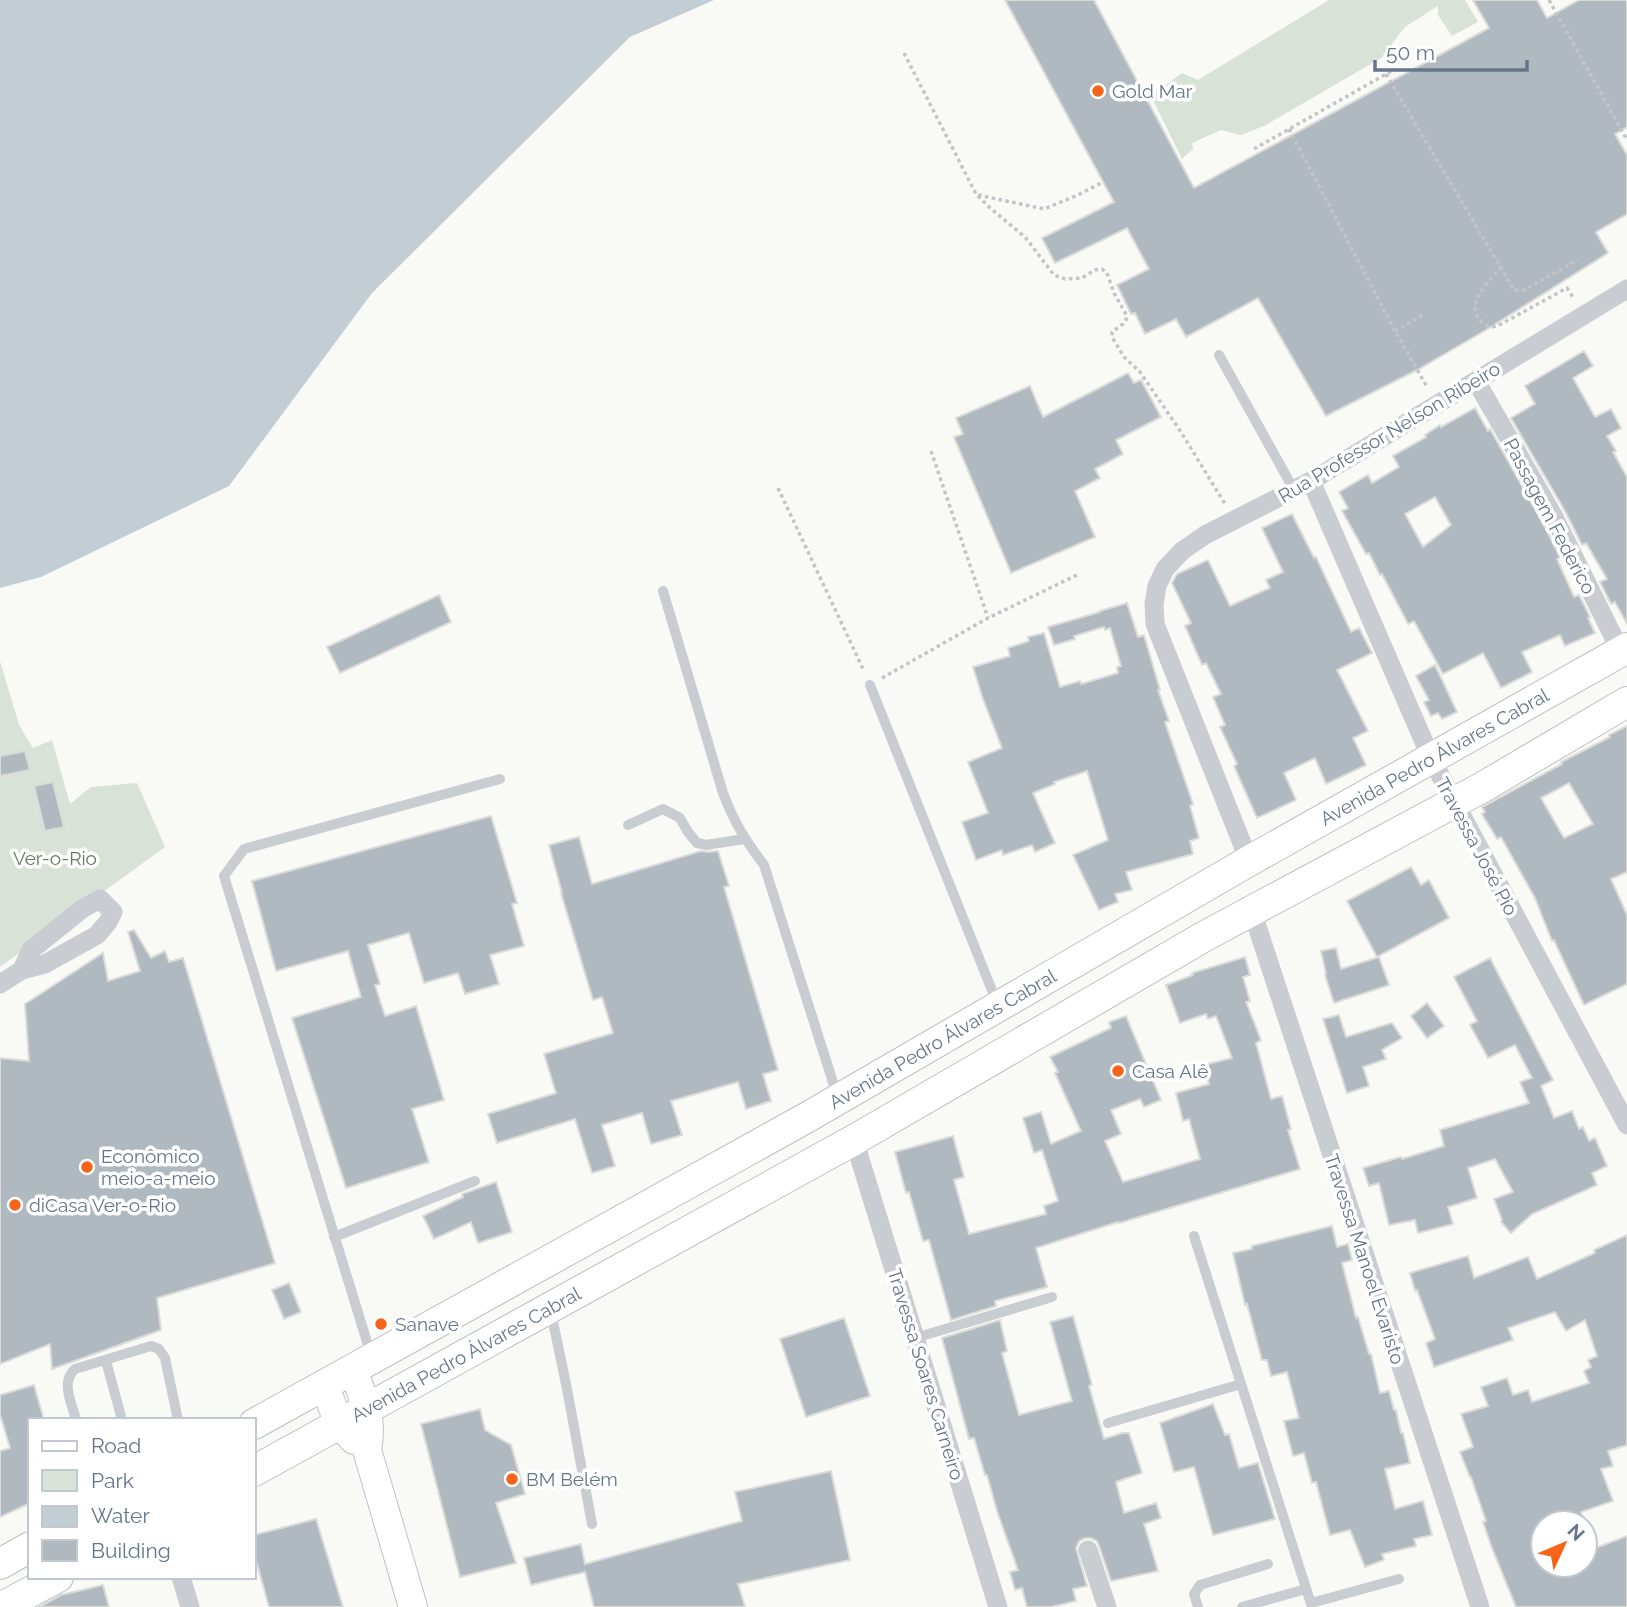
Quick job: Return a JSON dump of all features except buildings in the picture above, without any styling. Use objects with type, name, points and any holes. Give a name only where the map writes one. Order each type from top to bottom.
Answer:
[{"type":"main road","name":"Avenida Pedro Álvares Cabral","points":[[256,1422],[838,1099],[1249,861],[1624,650]]},
{"type":"main road","name":"Avenida Pedro Álvares Cabral","points":[[256,1470],[854,1140],[1205,936],[1454,802],[1627,702]]},
{"type":"main road","points":[[1205,936],[1213,923],[1252,890],[1254,878],[1249,861]]},
{"type":"main road","points":[[0,1564],[28,1549]]},
{"type":"main road","points":[[2,1607],[54,1579]]},
{"type":"street","name":"Rua Professor Nelson Ribeiro","points":[[1249,861],[1155,624],[1157,586],[1165,569],[1182,551],[1205,535],[1303,486],[1627,289]]},
{"type":"street","name":"Passagem Federico","points":[[1475,381],[1554,516],[1624,650]]},
{"type":"street","name":"Travessa José Pio","points":[[1303,486],[1431,758],[1627,1125]]},
{"type":"street","name":"Travessa Manoel Evaristo","points":[[1252,911],[1480,1607]]},
{"type":"street","points":[[0,984],[22,970]]},
{"type":"street","name":"Travessa Soares Carneiro","points":[[854,1140],[998,1607]]},
{"type":"street","points":[[363,1364],[368,1409],[367,1450],[413,1607]]},
{"type":"street","points":[[324,1384],[339,1424],[367,1450]]},
{"type":"street","points":[[1088,1550],[1107,1607]]},
{"type":"street","points":[[182,1579],[190,1607]]},
{"type":"lane","points":[[1219,355],[1303,486]]},
{"type":"lane","points":[[663,592],[723,793],[744,839],[764,865],[838,1099]]},
{"type":"lane","points":[[870,685],[998,1006]]},
{"type":"lane","points":[[363,1364],[334,1237],[224,876],[244,849],[500,779]]},
{"type":"lane","points":[[628,825],[663,809],[680,818],[697,843],[706,845],[744,839]]},
{"type":"lane","points":[[334,1237],[475,1181]]},
{"type":"lane","points":[[1194,1236],[1311,1605],[1399,1579]]},
{"type":"lane","points":[[915,1338],[1052,1297]]},
{"type":"lane","points":[[550,1308],[592,1524]]},
{"type":"lane","points":[[75,1418],[66,1383],[75,1368],[151,1346],[159,1349],[165,1357],[178,1418]]},
{"type":"lane","points":[[106,1361],[121,1418]]},
{"type":"lane","points":[[1108,1423],[1241,1384]]},
{"type":"lane","points":[[1198,1607],[1194,1594],[1200,1584],[1268,1564]]},
{"type":"lane","points":[[1242,1607],[1306,1589]]},
{"type":"path","points":[[1549,0],[1627,140]]},
{"type":"path","points":[[904,53],[976,194],[1025,237],[1054,275],[1065,279],[1082,278],[1095,270],[1102,269],[1107,273],[1127,316],[1123,324],[1112,332],[1112,337],[1181,432],[1234,519]]},
{"type":"path","points":[[1254,149],[1395,69]]},
{"type":"path","points":[[1386,74],[1514,290],[1524,290],[1577,260]]},
{"type":"path","points":[[1289,130],[1427,387]]},
{"type":"path","points":[[976,194],[1044,209],[1103,182]]},
{"type":"path","points":[[1501,267],[1477,298],[1474,308],[1477,318],[1487,327],[1495,327],[1567,288],[1574,301]]},
{"type":"path","points":[[1395,331],[1424,314]]},
{"type":"path","points":[[931,451],[988,618]]},
{"type":"path","points":[[778,488],[870,685],[988,618],[1079,574]]},
{"type":"green space","points":[[1329,0],[1465,0],[1478,22],[1452,36],[1438,15],[1438,6],[1405,27],[1381,58],[1264,126],[1241,135],[1221,130],[1192,143],[1193,149],[1182,159],[1151,96],[1182,73],[1198,80]]},
{"type":"green space","name":"Ver-o-Rio","points":[[0,661],[19,725],[33,748],[52,740],[70,804],[91,787],[137,783],[165,847],[0,967]]},
{"type":"water","points":[[0,0],[714,0],[630,37],[372,293],[229,486],[41,577],[0,588]]},
{"type":"place","name":"Gold Mar","points":[[1098,91]]},
{"type":"place","name":"Casa Alê","points":[[1118,1071]]},
{"type":"place","name":"Econômico meio-a-meio","points":[[87,1167]]},
{"type":"place","name":"diCasa Ver-o-Rio","points":[[15,1205]]},
{"type":"place","name":"Sanave","points":[[381,1324]]},
{"type":"place","name":"BM Belém","points":[[512,1479]]}]
